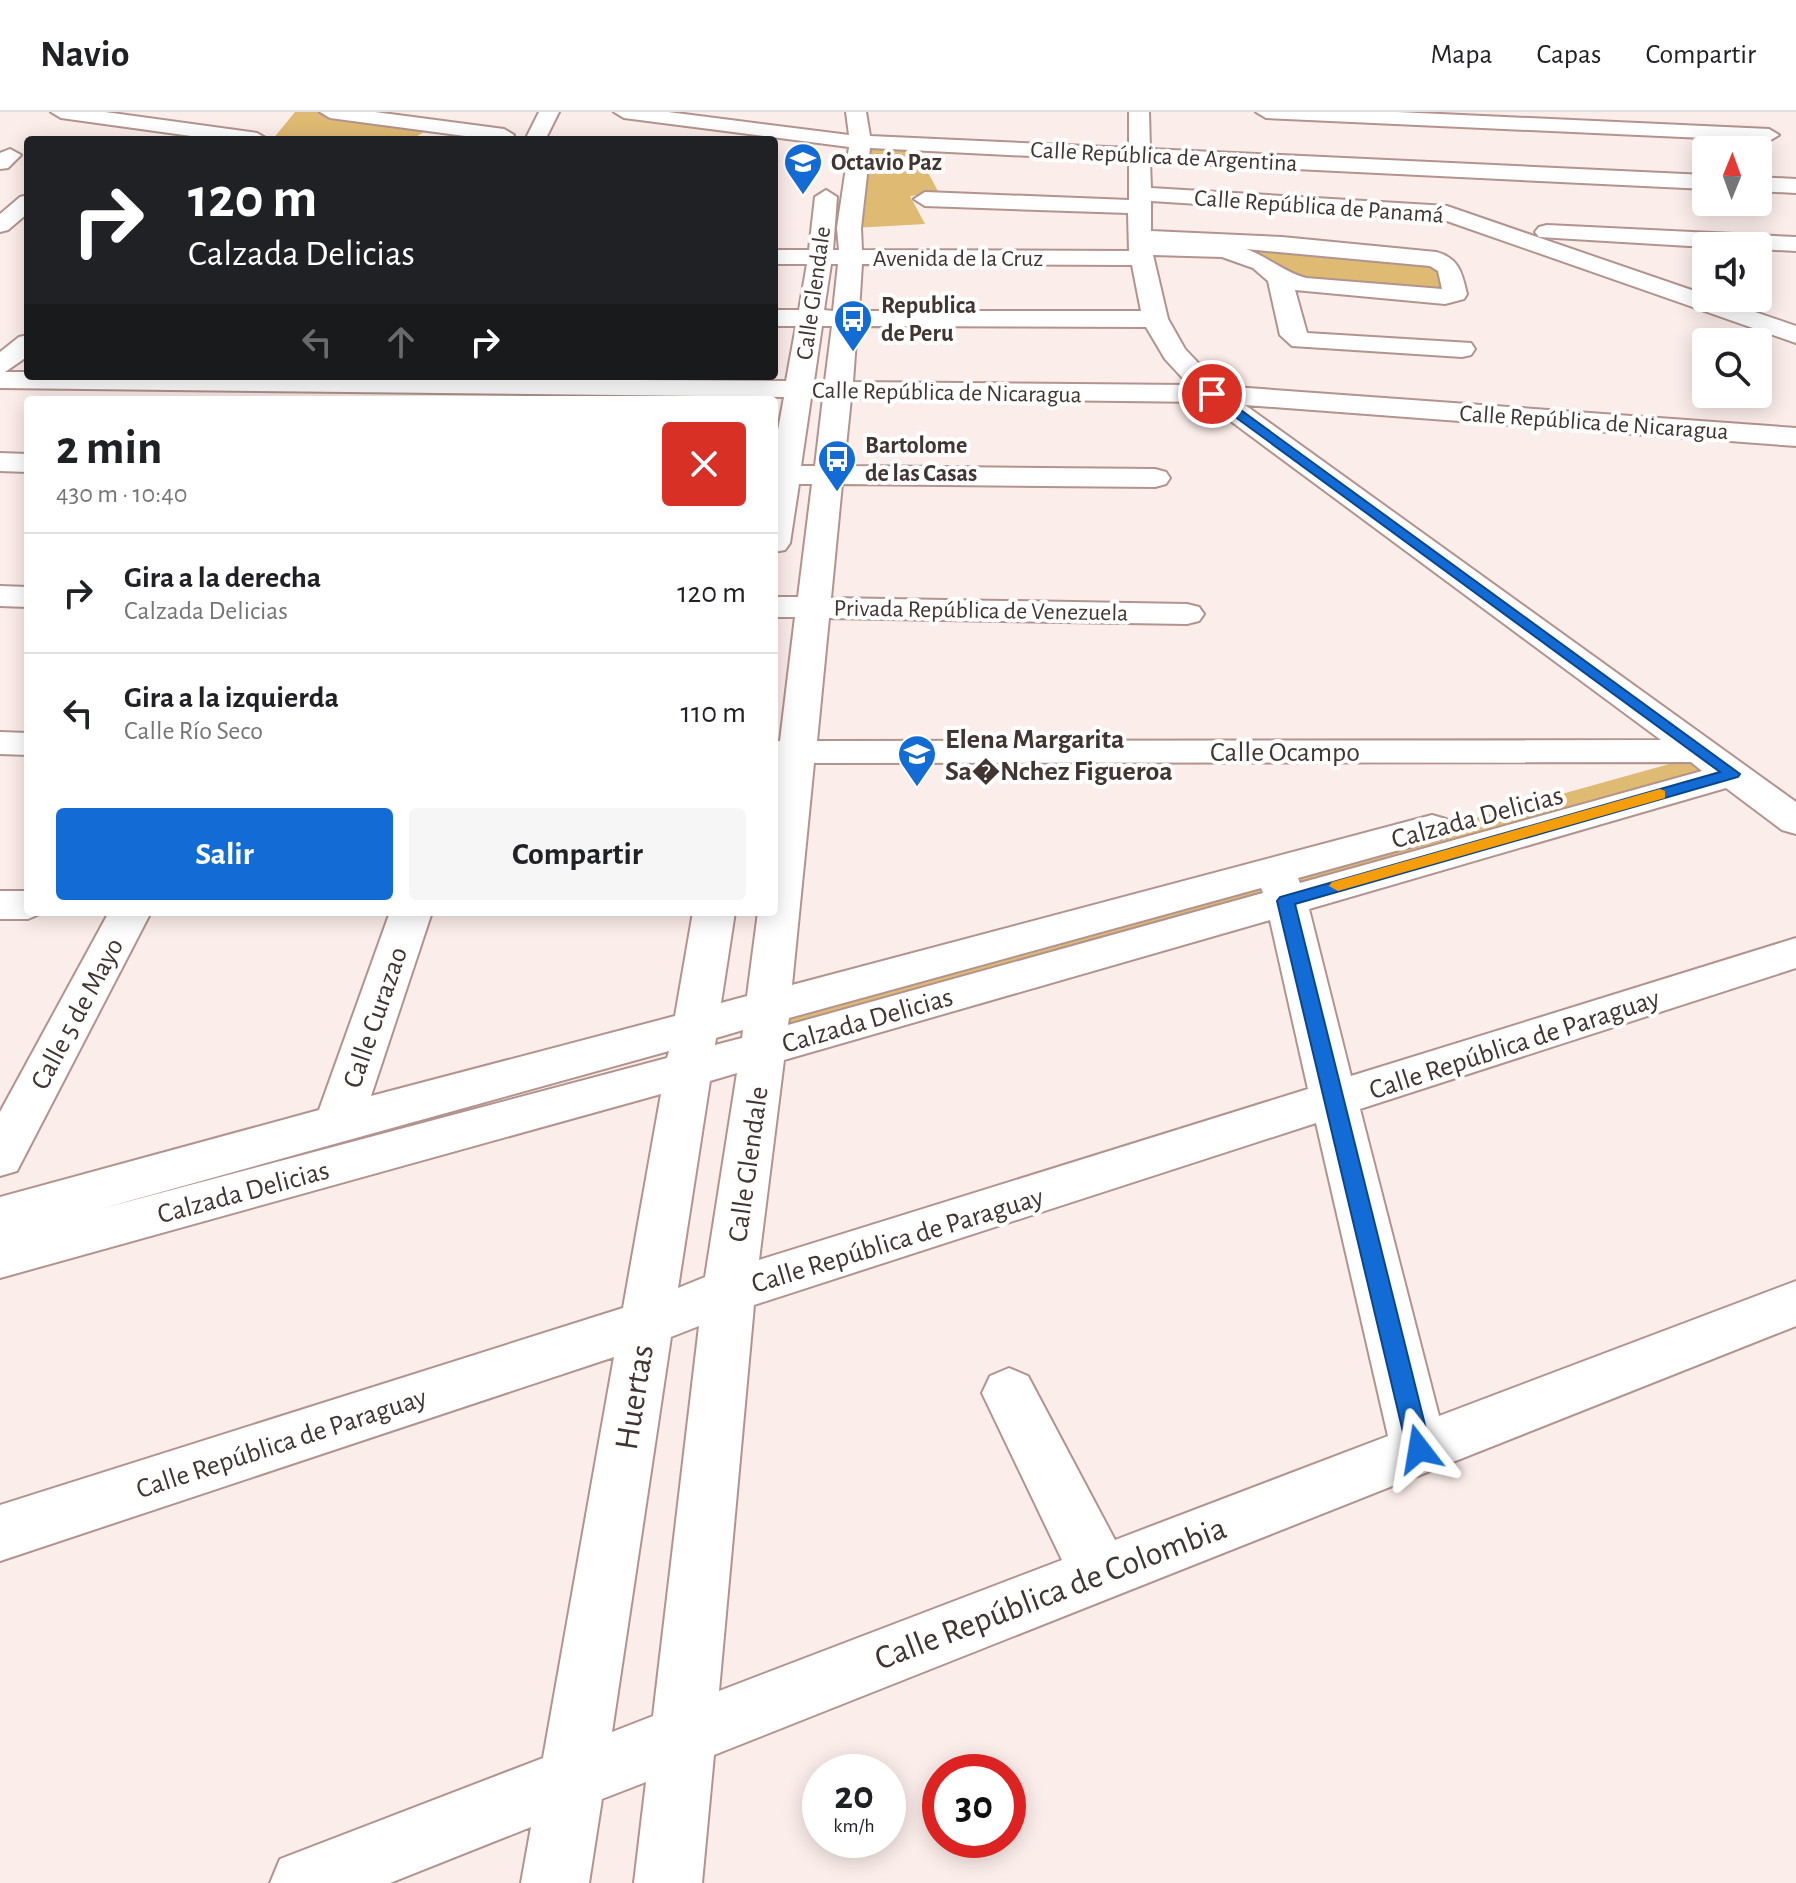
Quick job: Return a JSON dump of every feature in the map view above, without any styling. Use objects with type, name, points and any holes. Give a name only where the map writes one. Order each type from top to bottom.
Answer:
[{"type":"street","points":[[61,112],[210,136]]},
{"type":"street","points":[[330,112],[504,135]]},
{"type":"street","points":[[537,136],[549,112]]},
{"type":"street","name":"Calle República de Argentina","points":[[624,112],[831,140],[1692,181]]},
{"type":"street","name":"Calle Glendale","points":[[779,474],[798,391],[820,257],[831,140],[839,112]]},
{"type":"street","name":"Calle Glendale","points":[[778,862],[794,607],[829,475],[838,391],[851,258],[849,228],[860,141],[856,112]]},
{"type":"street","points":[[1139,112],[1141,248],[1155,319],[1174,353],[1212,394],[1796,821]]},
{"type":"street","points":[[1266,112],[1616,120],[1776,139],[1753,112]]},
{"type":"street","points":[[1388,115],[1417,210]]},
{"type":"street","points":[[1616,120],[1692,240]]},
{"type":"street","points":[[110,136],[128,121]]},
{"type":"street","points":[[260,136],[272,121]]},
{"type":"street","points":[[969,146],[976,123]]},
{"type":"street","points":[[1772,185],[1796,186]]},
{"type":"street","name":"Calle República de Panamá","points":[[925,199],[1139,200],[1447,213],[1692,295]]},
{"type":"street","points":[[0,224],[24,205]]},
{"type":"street","points":[[0,224],[24,228]]},
{"type":"street","name":"Calle República de Panamá","points":[[1497,229],[1692,240]]},
{"type":"street","name":"Calle República de Panamá","points":[[1772,243],[1796,244]]},
{"type":"street","points":[[1224,246],[1261,263],[1280,278],[1293,335],[1301,340],[1462,349]]},
{"type":"street","name":"Avenida de la Cruz","points":[[778,257],[851,258],[1224,246],[1436,259],[1449,268],[1455,294],[1445,297],[1305,285],[1280,278]]},
{"type":"street","points":[[1772,310],[1796,312]]},
{"type":"street","name":"Calle República de Panamá","points":[[1741,312],[1796,335]]},
{"type":"street","points":[[778,318],[1155,319]]},
{"type":"street","points":[[0,365],[24,346]]},
{"type":"street","name":"Calle República de Nicaragua","points":[[0,380],[405,388],[1212,394],[1796,437]]},
{"type":"street","points":[[0,462],[24,463]]},
{"type":"street","points":[[779,474],[1155,478]]},
{"type":"street","points":[[0,596],[24,597]]},
{"type":"street","name":"Privada República de Venezuela","points":[[794,607],[1187,614]]},
{"type":"street","points":[[0,743],[24,744]]},
{"type":"street","name":"Calle Ocampo","points":[[786,752],[1712,760]]},
{"type":"street","name":"Calzada Delicias","points":[[0,1257],[692,1048],[1280,885],[1712,760]]},
{"type":"street","points":[[1280,885],[1419,1449]]},
{"type":"street","points":[[0,905],[24,905]]},
{"type":"street","name":"Calle 5 de Mayo","points":[[0,1157],[11,1115],[128,916]]},
{"type":"street","name":"Calle Curazao","points":[[338,1123],[410,916]]},
{"type":"street","name":"Huertas","points":[[555,1883],[644,1324],[713,916]]},
{"type":"street","name":"Calle Glendale","points":[[668,1883],[729,1291],[766,1028],[774,916]]},
{"type":"street","name":"Calle República de Paraguay","points":[[0,1533],[644,1324],[729,1291],[1796,953]]},
{"type":"street","name":"Calzada Delicias","points":[[0,1217],[338,1123],[692,1048]]},
{"type":"street","name":"Calle República de Colombia","points":[[304,1883],[1796,1303]]},
{"type":"street","points":[[1009,1393],[1100,1573]]},
{"type":"shaded area","points":[[295,112],[330,112],[435,125],[417,136],[275,136]]},
{"type":"shaded area","points":[[863,141],[912,143],[939,193],[910,196],[925,224],[854,228]]},
{"type":"shaded area","points":[[1142,239],[1436,259],[1449,297],[1305,285],[1261,263]]},
{"type":"shaded area","points":[[1698,756],[1717,770],[775,1037],[780,1012]]},
{"type":"slow traffic","points":[[1338,886],[1660,794]]},
{"type":"place","name":"Octavio Paz","points":[[803,196]]},
{"type":"place","name":"Republica de Peru","points":[[853,353]]},
{"type":"place","name":"Bartolome de las Casas","points":[[837,493]]},
{"type":"place","name":"Elena Margarita Sa�Nchez Figueroa","points":[[917,788]]},
{"type":"route","points":[[1212,394],[1733,774],[1286,901],[1419,1449]]}]
